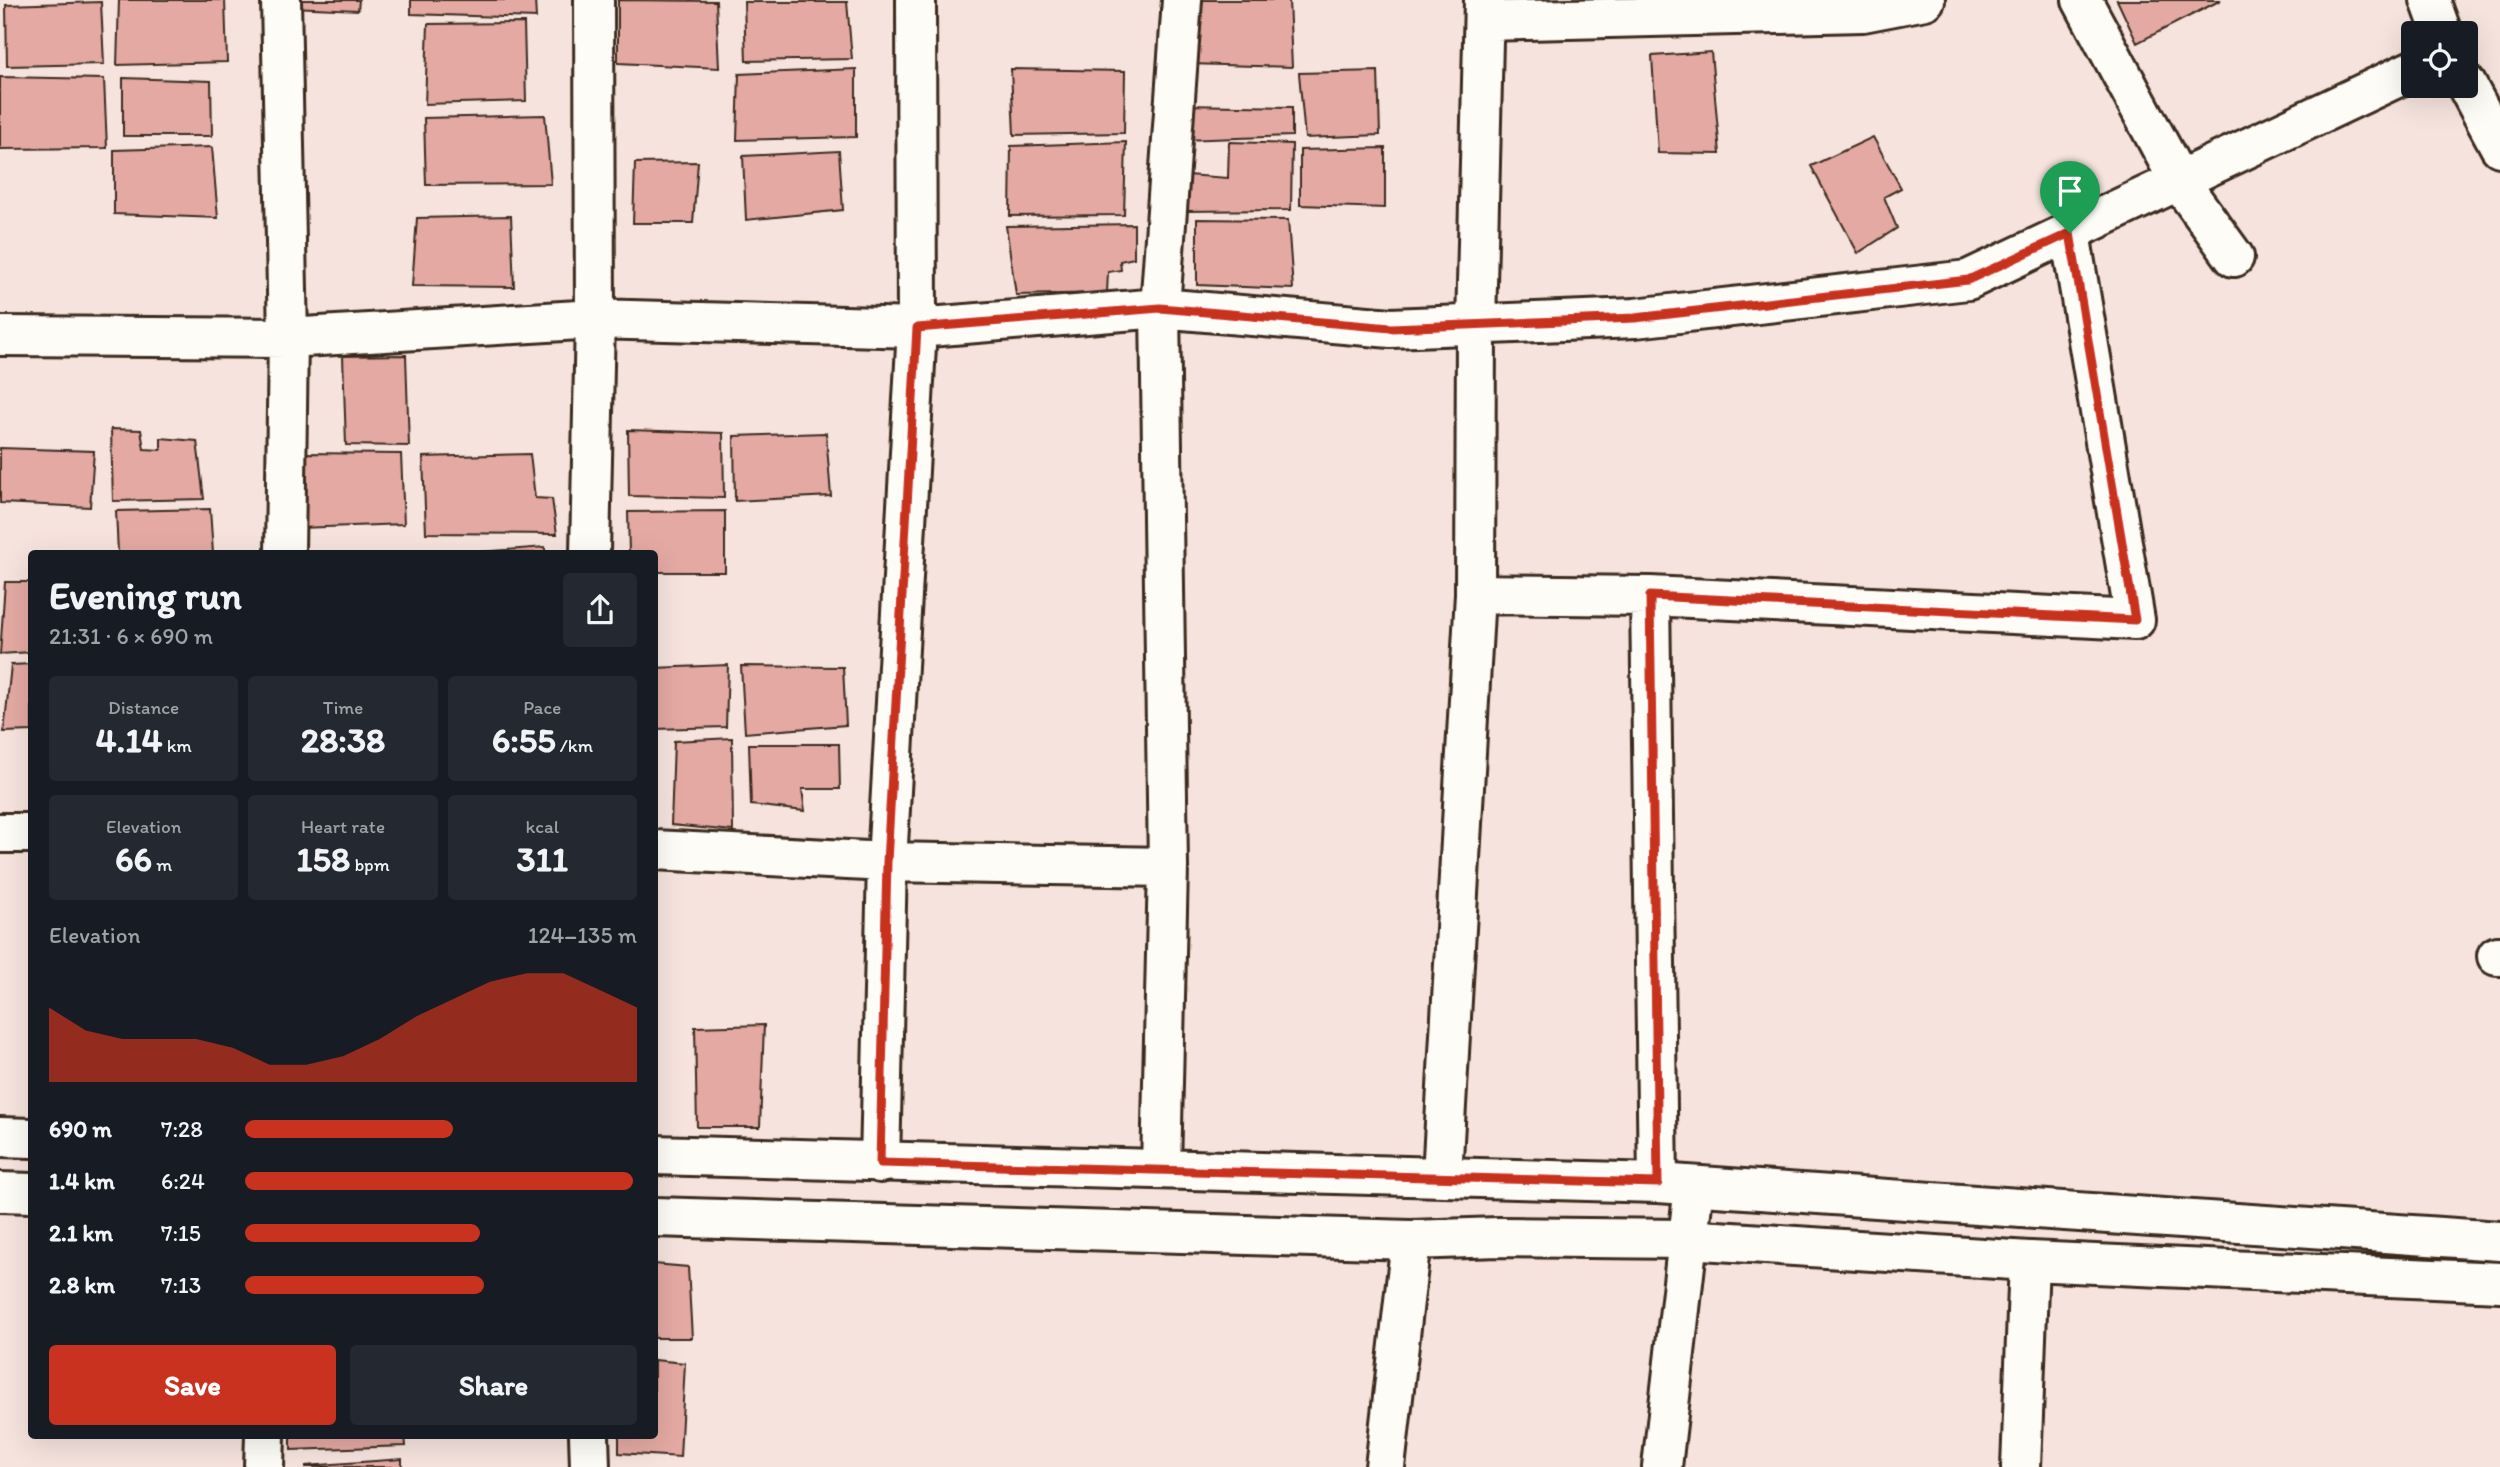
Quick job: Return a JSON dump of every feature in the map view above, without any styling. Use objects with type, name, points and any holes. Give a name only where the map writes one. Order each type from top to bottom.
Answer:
[{"type":"street","points":[[281,0],[288,338],[285,550]]},
{"type":"street","points":[[590,550],[595,319],[594,0]]},
{"type":"street","points":[[880,1163],[887,862],[917,328],[916,0]]},
{"type":"street","points":[[1161,1169],[1168,867],[1160,308],[1182,0]]},
{"type":"street","points":[[1442,1176],[1475,594],[1476,325],[1484,10],[1863,12],[1925,0]]},
{"type":"street","points":[[2082,0],[2179,181],[2234,257]]},
{"type":"street","points":[[2430,0],[2438,21]]},
{"type":"street","points":[[0,336],[288,338],[595,319],[917,328],[1160,308],[1391,328],[1635,318],[1968,280],[2401,76]]},
{"type":"street","points":[[2474,98],[2500,147]]},
{"type":"street","points":[[1475,594],[1650,596],[2135,620],[2070,233]]},
{"type":"street","points":[[1650,596],[1676,1184],[1686,1239],[1662,1467]]},
{"type":"street","points":[[0,833],[28,833]]},
{"type":"street","points":[[658,850],[887,862],[1168,867]]},
{"type":"street","points":[[0,1137],[28,1138]]},
{"type":"street","points":[[658,1155],[1676,1184],[2500,1241]]},
{"type":"street","points":[[0,1192],[28,1193]]},
{"type":"street","points":[[658,1217],[1411,1240],[1499,1237],[1686,1239],[2029,1261],[2500,1282]]},
{"type":"street","points":[[1385,1467],[1411,1240]]},
{"type":"street","points":[[2021,1467],[2029,1261]]},
{"type":"street","points":[[264,1467],[265,1439]]},
{"type":"street","points":[[589,1439],[590,1467]]},
{"type":"building","points":[[119,0],[225,0],[227,62],[117,65]]},
{"type":"building","points":[[292,0],[359,0],[358,10],[292,7]]},
{"type":"building","points":[[411,0],[535,0],[536,18],[411,14]]},
{"type":"building","points":[[618,0],[716,1],[719,68],[618,63]]},
{"type":"building","points":[[1192,0],[1289,0],[1292,67],[1190,64]]},
{"type":"building","points":[[2117,0],[2221,0],[2137,43]]},
{"type":"building","points":[[101,2],[104,64],[7,66],[6,5]]},
{"type":"building","points":[[744,2],[847,2],[852,59],[746,61]]},
{"type":"building","points":[[524,23],[526,101],[425,104],[428,24]]},
{"type":"building","points":[[1711,52],[1720,154],[1658,153],[1652,56]]},
{"type":"building","points":[[856,69],[856,137],[737,140],[739,74]]},
{"type":"building","points":[[1011,69],[1125,71],[1124,133],[1014,135]]},
{"type":"building","points":[[1378,71],[1380,135],[1305,138],[1299,73]]},
{"type":"building","points":[[0,77],[104,79],[107,148],[0,149]]},
{"type":"building","points":[[123,78],[211,81],[212,136],[123,136]]},
{"type":"building","points":[[1183,105],[1292,107],[1292,136],[1183,140]]},
{"type":"building","points":[[545,115],[551,184],[426,185],[424,118]]},
{"type":"building","points":[[1873,137],[1901,188],[1884,197],[1897,228],[1858,253],[1811,166]]},
{"type":"building","points":[[1126,142],[1124,215],[1010,216],[1011,146]]},
{"type":"building","points":[[1229,142],[1292,144],[1291,210],[1185,211],[1187,175],[1228,178]]},
{"type":"building","points":[[212,147],[218,218],[114,214],[114,150]]},
{"type":"building","points":[[1385,148],[1385,208],[1300,205],[1300,150]]},
{"type":"building","points":[[839,151],[843,210],[746,220],[743,156]]},
{"type":"building","points":[[698,162],[693,223],[633,223],[635,163]]},
{"type":"building","points":[[511,216],[514,287],[412,286],[417,218]]},
{"type":"building","points":[[1197,219],[1288,220],[1293,289],[1197,285]]},
{"type":"building","points":[[1134,224],[1134,258],[1120,261],[1121,270],[1108,272],[1107,293],[1016,295],[1006,226]]},
{"type":"building","points":[[406,355],[409,446],[346,445],[343,356]]},
{"type":"building","points":[[111,429],[141,430],[144,449],[161,450],[161,438],[197,441],[204,499],[113,501]]},
{"type":"building","points":[[628,430],[723,433],[724,498],[629,496]]},
{"type":"building","points":[[826,433],[831,496],[735,501],[734,436]]},
{"type":"building","points":[[0,448],[94,451],[90,507],[0,503]]},
{"type":"building","points":[[301,453],[401,454],[404,524],[300,528]]},
{"type":"building","points":[[530,454],[535,498],[552,499],[557,534],[426,533],[423,457]]},
{"type":"building","points":[[210,509],[213,550],[118,550],[116,511]]},
{"type":"building","points":[[725,511],[725,572],[658,572],[658,550],[629,550],[628,512]]},
{"type":"building","points":[[545,547],[545,550],[506,550]]},
{"type":"building","points":[[5,582],[28,582],[28,652],[0,654]]},
{"type":"building","points":[[28,664],[28,731],[4,732],[11,665]]},
{"type":"building","points":[[728,665],[726,727],[658,729],[658,668]]},
{"type":"building","points":[[741,666],[843,667],[846,725],[745,733]]},
{"type":"building","points":[[732,738],[733,831],[671,825],[674,741]]},
{"type":"building","points":[[749,744],[839,744],[840,789],[802,789],[805,811],[751,805]]},
{"type":"building","points":[[764,1025],[760,1127],[697,1127],[695,1027]]},
{"type":"building","points":[[658,1264],[688,1267],[692,1338],[658,1338]]},
{"type":"building","points":[[658,1360],[685,1363],[680,1457],[619,1453],[619,1439],[658,1439]]},
{"type":"building","points":[[291,1439],[405,1439],[406,1446],[291,1450]]},
{"type":"building","points":[[402,1459],[402,1467],[306,1467],[306,1466]]},
{"type":"route","points":[[2070,233],[2135,620],[1650,596],[1658,1183],[880,1163],[887,862],[917,328],[1160,308],[1391,328],[1635,318],[1968,280],[2070,233]]}]
